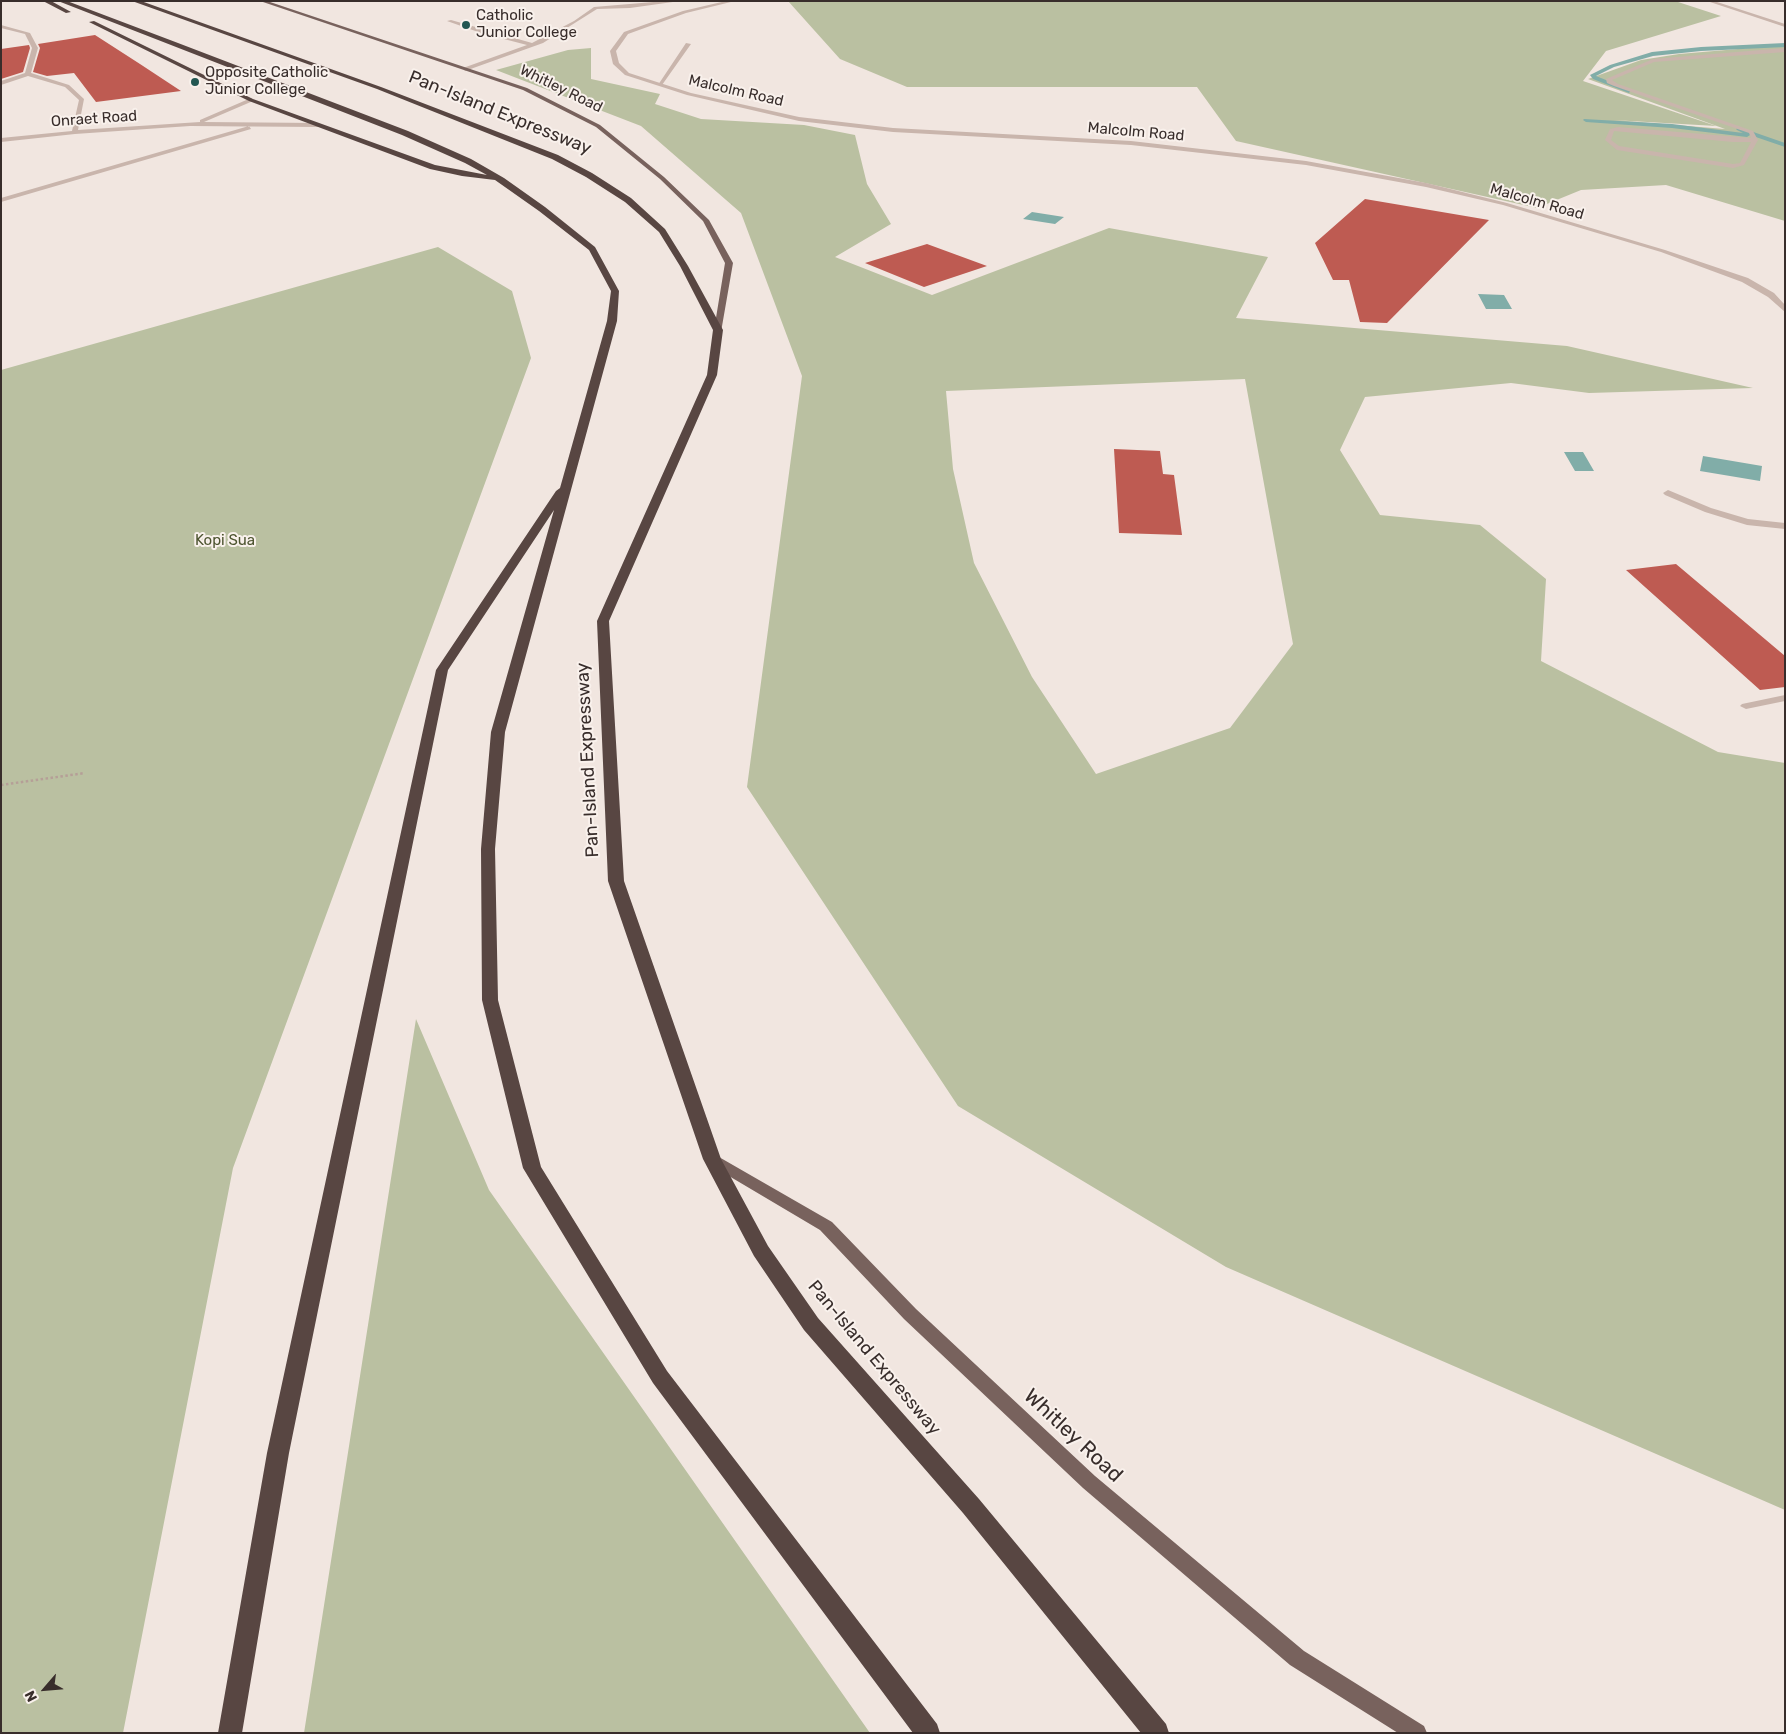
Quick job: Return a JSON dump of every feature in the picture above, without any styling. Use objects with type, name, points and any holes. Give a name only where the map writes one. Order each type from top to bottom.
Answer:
[{"type":"highway","points":[[46,1],[78,16]]},
{"type":"highway","points":[[61,1],[422,140],[468,161],[501,180],[542,209],[592,249],[615,291],[612,321],[498,732],[488,848],[490,1000],[532,1168],[660,1377],[928,1733]]},
{"type":"highway","name":"Pan-Island Expressway","points":[[136,1],[379,88],[555,157],[589,174],[628,200],[662,232],[684,266],[718,330],[712,374],[603,621],[616,881],[712,1159],[761,1251],[811,1324],[971,1506],[1157,1733]]},
{"type":"highway","points":[[86,20],[251,100],[444,170],[501,180]]},
{"type":"highway","points":[[230,1733],[278,1453],[442,670],[569,480]]},
{"type":"main road","name":"Whitley Road","points":[[262,1],[525,89],[598,126],[662,178],[706,220],[729,263],[718,330]]},
{"type":"main road","name":"Whitley Road","points":[[712,1159],[826,1226],[910,1314],[1096,1488],[1297,1658],[1417,1733]]},
{"type":"street","points":[[465,69],[534,45],[576,22],[596,8],[630,7],[678,1]]},
{"type":"street","name":"Malcolm Road","points":[[733,1],[685,12],[626,33],[613,51],[616,64],[628,74],[660,84],[735,106],[800,119],[893,130],[1131,143],[1306,164],[1426,185],[1504,204],[1663,251],[1745,280],[1771,295],[1785,310]]},
{"type":"street","points":[[1709,1],[1785,26]]},
{"type":"street","points":[[449,21],[534,45]]},
{"type":"street","points":[[1,26],[28,33],[35,48],[28,74]]},
{"type":"street","points":[[660,84],[688,44]]},
{"type":"street","points":[[1755,140],[1751,132],[1616,85],[1609,82],[1609,79],[1653,61],[1785,50]]},
{"type":"street","points":[[1,83],[28,74],[67,86],[82,100],[74,132]]},
{"type":"street","name":"Onraet Road","points":[[190,124],[206,120],[251,100]]},
{"type":"street","name":"Onraet Road","points":[[1,140],[74,132],[190,124],[318,125]]},
{"type":"street","points":[[1,200],[261,125]]},
{"type":"street","points":[[1624,128],[1725,140],[1755,140],[1742,164],[1733,166],[1640,153],[1617,148],[1608,140],[1612,130],[1624,128]]},
{"type":"street","points":[[1668,493],[1708,510],[1747,522],[1785,526]]},
{"type":"street","points":[[1746,706],[1785,698]]},
{"type":"path","points":[[1,785],[85,773]]},
{"type":"green space","points":[[788,1],[1675,1],[1721,16],[1606,51],[1583,81],[1716,126],[1613,120],[1725,129],[1588,79],[1641,60],[1679,54],[1785,45],[1785,221],[1666,185],[1581,190],[1537,208],[1236,141],[1197,87],[907,87],[840,59]]},
{"type":"green space","points":[[591,48],[591,79],[660,94],[655,104],[701,119],[804,125],[855,135],[867,184],[891,224],[835,257],[932,295],[1109,228],[1268,257],[1236,318],[1567,346],[1753,388],[1589,393],[1511,383],[1365,397],[1340,450],[1380,515],[1480,525],[1546,579],[1541,661],[1718,752],[1785,763],[1785,1510],[1226,1267],[958,1106],[747,787],[802,376],[741,213],[641,126],[496,70],[568,50]],"holes":[[[1245,379],[1293,644],[1230,728],[1096,774],[1032,677],[974,563],[953,469],[946,391]]]},
{"type":"green space","name":"Kopi Sua","points":[[438,247],[512,291],[531,358],[233,1168],[123,1733],[1,1733],[1,370]]},
{"type":"green space","points":[[416,1019],[489,1190],[870,1733],[304,1733]]},
{"type":"water","points":[[1032,212],[1064,217],[1055,224],[1023,219]]},
{"type":"water","points":[[1478,294],[1504,295],[1512,309],[1486,309]]},
{"type":"water","points":[[1564,452],[1583,452],[1594,471],[1575,471]]},
{"type":"water","points":[[1703,456],[1762,466],[1760,481],[1700,471]]},
{"type":"building","points":[[95,35],[181,91],[96,102],[74,73],[47,76],[33,72],[40,48],[38,44]]},
{"type":"building","points":[[29,45],[30,48],[23,72],[1,79],[1,49]]},
{"type":"building","points":[[1365,199],[1489,220],[1387,323],[1360,322],[1349,280],[1333,280],[1315,243]]},
{"type":"building","points":[[927,244],[987,266],[924,287],[865,263]]},
{"type":"building","points":[[1114,449],[1160,451],[1163,474],[1174,475],[1182,535],[1119,533]]},
{"type":"building","points":[[1676,564],[1785,656],[1785,687],[1760,690],[1626,570]]},
{"type":"waterway","points":[[1629,91],[1595,78],[1593,75],[1612,66],[1652,54],[1701,49],[1785,45]]},
{"type":"waterway","points":[[1586,120],[1672,126],[1747,135]]},
{"type":"waterway","points":[[1739,129],[1785,145]]},
{"type":"place","name":"Catholic Junior College","points":[[466,25]]},
{"type":"place","name":"Opposite Catholic Junior College","points":[[195,82]]}]
